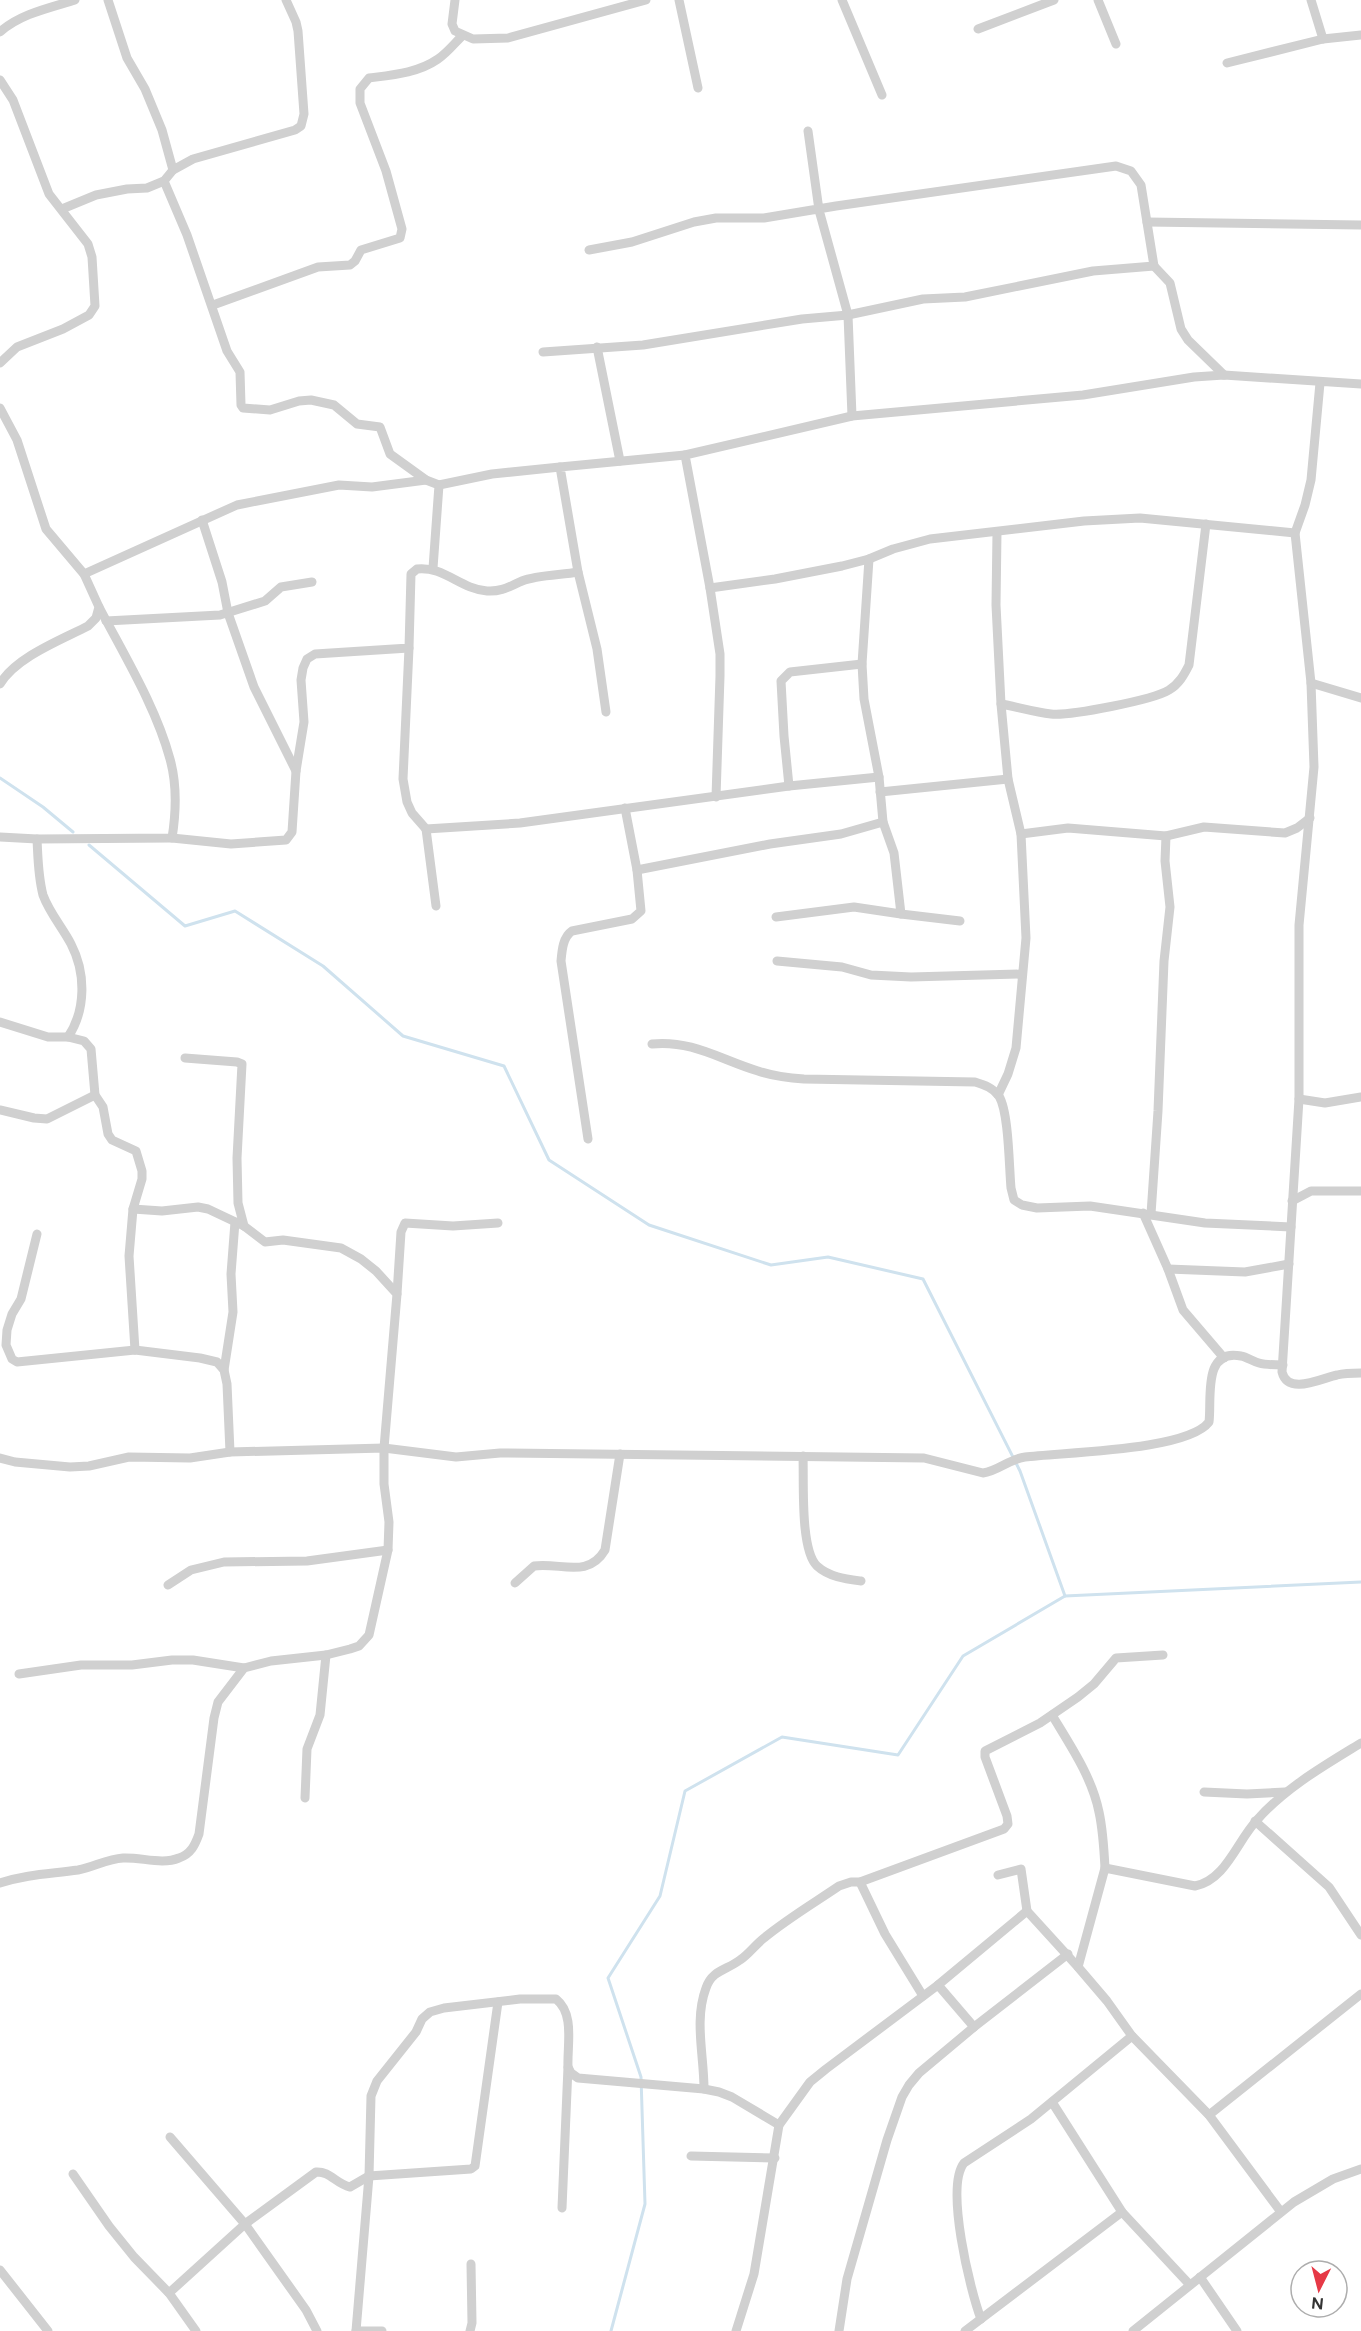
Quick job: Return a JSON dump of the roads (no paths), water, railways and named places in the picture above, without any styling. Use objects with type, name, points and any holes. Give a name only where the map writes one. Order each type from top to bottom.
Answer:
[{"type":"street","points":[[0,32],[12,22],[25,16],[75,0]]},
{"type":"street","points":[[108,0],[127,58],[145,89],[162,130],[173,170]]},
{"type":"street","points":[[62,209],[96,195],[147,188],[164,181],[173,170],[193,159],[295,130],[301,126],[304,114],[297,22],[286,0]]},
{"type":"street","points":[[455,0],[452,24],[455,31],[473,39],[508,38],[646,0]]},
{"type":"street","points":[[679,0],[698,88]]},
{"type":"street","points":[[842,0],[882,95]]},
{"type":"street","points":[[978,29],[1054,0]]},
{"type":"street","points":[[1098,0],[1116,44]]},
{"type":"street","points":[[1311,0],[1323,39]]},
{"type":"street","points":[[1227,63],[1323,39],[1361,35]]},
{"type":"street","points":[[213,305],[318,267],[350,265],[356,261],[361,250],[400,238],[402,229],[386,171],[360,103],[360,89],[369,78],[426,66],[438,59],[462,36]]},
{"type":"street","points":[[0,80],[13,100],[49,194],[83,236],[92,257],[95,306],[93,311],[63,329],[23,343],[11,351],[0,363]]},
{"type":"street","points":[[808,131],[819,210],[848,315],[852,416]]},
{"type":"street","points":[[589,250],[632,242],[694,222],[764,218],[1116,166],[1131,171],[1141,185],[1154,266],[1170,283],[1180,329],[1188,340],[1224,375]]},
{"type":"street","points":[[164,181],[213,305],[227,351],[241,376],[241,405],[243,408],[270,410],[304,400],[334,405],[357,424],[380,427],[390,454],[426,480],[439,485],[492,474],[685,455],[852,416],[1073,396],[1164,381],[1224,375],[1361,384]]},
{"type":"street","points":[[1147,222],[1361,225]]},
{"type":"street","points":[[543,352],[643,345],[802,319],[848,315],[923,299],[965,297],[1094,271],[1154,266]]},
{"type":"street","points":[[597,347],[620,461]]},
{"type":"street","points":[[1320,383],[1311,480],[1305,505],[1294,533],[1311,683],[1314,767],[1299,925],[1299,1099],[1282,1365],[1283,1378],[1297,1384],[1307,1384],[1339,1374],[1361,1373]]},
{"type":"street","points":[[0,408],[17,440],[46,529],[84,574],[156,722],[170,760],[174,784],[175,819],[172,838]]},
{"type":"street","points":[[0,434],[10,428]]},
{"type":"street","points":[[685,455],[720,654],[716,797]]},
{"type":"street","points":[[560,466],[578,572],[597,649],[606,712]]},
{"type":"street","points":[[84,574],[237,505],[339,485],[372,487],[426,480]]},
{"type":"street","points":[[433,568],[439,485]]},
{"type":"street","points":[[710,588],[775,579],[869,559],[893,549],[930,539],[1084,521],[1140,518],[1294,533]]},
{"type":"street","points":[[201,520],[222,582],[228,613],[254,687],[296,771]]},
{"type":"street","points":[[1001,704],[1052,714],[1072,714],[1149,697],[1168,691],[1180,681],[1190,665],[1206,524]]},
{"type":"street","points":[[997,532],[996,605],[1001,704],[1008,779],[1021,834],[1026,938],[1016,1048],[998,1095]]},
{"type":"street","points":[[869,559],[862,663],[864,699],[879,777],[883,822],[894,853],[901,914]]},
{"type":"street","points":[[436,906],[426,829],[412,813],[407,802],[403,779],[410,648],[411,574],[417,569],[433,568],[457,581],[487,591],[501,591],[522,581],[578,572]]},
{"type":"street","points":[[106,621],[208,617],[265,601],[281,587],[312,582]]},
{"type":"street","points":[[0,684],[6,674],[18,664],[88,626],[96,618],[99,607]]},
{"type":"street","points":[[0,837],[172,838],[231,844],[286,840],[292,832],[296,771],[304,722],[301,680],[307,659],[315,654],[410,648]]},
{"type":"street","points":[[789,786],[782,681],[790,672],[862,663]]},
{"type":"street","points":[[1311,683],[1361,698]]},
{"type":"street","points":[[426,829],[520,823],[789,786],[879,777]]},
{"type":"street","points":[[880,792],[1008,779]]},
{"type":"street","points":[[588,1139],[561,961],[562,951],[567,936],[572,931],[637,916],[640,911],[637,870],[625,808]]},
{"type":"street","points":[[1021,834],[1068,828],[1166,836],[1204,827],[1285,833],[1298,828],[1310,818]]},
{"type":"street","points":[[637,870],[770,844],[841,834],[883,822]]},
{"type":"street","points":[[1166,836],[1165,861],[1170,907],[1164,961],[1158,1112],[1147,1213],[1183,1310],[1224,1358]]},
{"type":"street","points":[[37,839],[39,876],[44,896],[72,945],[82,980],[77,1023],[68,1037]]},
{"type":"street","points":[[776,916],[854,907],[960,921]]},
{"type":"street","points":[[777,962],[842,967],[871,975],[911,977],[1021,974]]},
{"type":"street","points":[[0,1022],[48,1037],[68,1037],[84,1041],[90,1049],[95,1095],[103,1107],[110,1138],[134,1149],[139,1160],[142,1179],[133,1209],[129,1236],[129,1276],[135,1350]]},
{"type":"street","points":[[652,1044],[691,1046],[758,1071],[781,1077],[975,1082],[989,1087],[998,1095],[1004,1107],[1011,1188],[1014,1200],[1022,1205],[1037,1208],[1090,1206],[1205,1223],[1291,1227]]},
{"type":"street","points":[[184,1058],[242,1064],[237,1158],[239,1224],[231,1274],[232,1312],[224,1370],[230,1404],[230,1452]]},
{"type":"street","points":[[0,1110],[47,1119],[95,1095]]},
{"type":"street","points":[[1299,1099],[1325,1103],[1361,1097]]},
{"type":"street","points":[[1292,1201],[1311,1191],[1361,1191]]},
{"type":"street","points":[[133,1209],[162,1211],[198,1207],[208,1209],[239,1224],[265,1242],[283,1240],[341,1248],[376,1270],[397,1294]]},
{"type":"street","points":[[19,1674],[81,1665],[132,1665],[172,1660],[193,1660],[244,1668],[271,1661],[326,1655],[359,1646],[369,1635],[388,1550],[389,1522],[384,1484],[384,1448],[401,1232],[405,1223],[453,1226],[498,1223]]},
{"type":"street","points":[[37,1234],[21,1299],[12,1314],[7,1330],[6,1345],[12,1359],[17,1362],[135,1350],[218,1362],[224,1370]]},
{"type":"street","points":[[1168,1269],[1245,1272],[1288,1264]]},
{"type":"street","points":[[0,1458],[15,1462],[70,1467],[90,1466],[129,1457],[190,1458],[230,1452],[384,1448],[456,1457],[492,1453],[924,1458],[983,1473],[991,1472],[1009,1461],[1024,1457],[1079,1454],[1173,1440],[1208,1425],[1212,1371],[1218,1361],[1237,1356],[1260,1363],[1282,1365]]},
{"type":"street","points":[[515,1583],[534,1566],[582,1567],[597,1562],[605,1550],[620,1454]]},
{"type":"street","points":[[803,1456],[806,1541],[812,1559],[818,1567],[834,1576],[861,1581]]},
{"type":"street","points":[[168,1585],[191,1570],[224,1562],[307,1561],[388,1550]]},
{"type":"street","points":[[704,2088],[700,2017],[705,1990],[711,1978],[723,1968],[738,1962],[765,1937],[839,1886],[860,1882],[1004,1829],[1008,1824],[1007,1816],[985,1751],[1025,1732],[1052,1715],[1094,1684],[1116,1658],[1163,1654]]},
{"type":"street","points":[[304,1798],[307,1749],[321,1708],[326,1655]]},
{"type":"street","points":[[0,1883],[31,1874],[77,1870],[121,1858],[163,1860],[177,1859],[188,1854],[194,1847],[199,1834],[214,1718],[219,1702],[244,1668]]},
{"type":"street","points":[[1052,1715],[1081,1765],[1095,1797],[1099,1812],[1105,1868],[1078,1966]]},
{"type":"street","points":[[1105,1868],[1195,1886],[1205,1884],[1222,1870],[1255,1821],[1285,1792],[1361,1743]]},
{"type":"street","points":[[1204,1792],[1247,1794],[1285,1792]]},
{"type":"street","points":[[1255,1821],[1329,1887],[1361,1935]]},
{"type":"street","points":[[998,1875],[1021,1869],[1027,1911],[1068,1954],[1107,2001],[1132,2036],[1209,2115],[1281,2212]]},
{"type":"street","points":[[860,1882],[885,1934],[923,1996]]},
{"type":"street","points":[[736,2331],[754,2274],[779,2125],[810,2082],[938,1985],[1027,1911]]},
{"type":"street","points":[[839,2331],[847,2279],[887,2140],[902,2097],[919,2073],[1068,1954]]},
{"type":"street","points":[[938,1985],[974,2027]]},
{"type":"street","points":[[1209,2115],[1361,1994]]},
{"type":"street","points":[[382,2331],[356,2331],[369,2176],[371,2096],[373,2087],[416,2032],[422,2019],[430,2012],[444,2008],[545,1998],[556,1999],[563,2004],[569,2026],[562,2208]]},
{"type":"street","points":[[169,2293],[244,2224],[316,2172],[328,2173],[346,2186],[355,2185],[369,2176],[471,2169],[475,2166],[498,2002]]},
{"type":"street","points":[[981,2319],[972,2296],[961,2242],[957,2183],[959,2169],[964,2163],[1031,2119],[1132,2036]]},
{"type":"street","points":[[568,2067],[571,2073],[578,2078],[704,2088],[732,2097],[779,2125]]},
{"type":"street","points":[[1052,2102],[1122,2212],[1190,2285]]},
{"type":"street","points":[[170,2137],[244,2224],[306,2310],[317,2331]]},
{"type":"street","points":[[691,2156],[774,2158]]},
{"type":"street","points":[[1134,2331],[1281,2212],[1333,2179],[1361,2169]]},
{"type":"street","points":[[73,2174],[134,2257],[169,2293],[196,2331]]},
{"type":"street","points":[[965,2331],[1122,2212]]},
{"type":"street","points":[[470,2331],[472,2323],[471,2264]]},
{"type":"street","points":[[0,2270],[48,2331]]},
{"type":"street","points":[[1200,2277],[1237,2331]]},
{"type":"waterway","points":[[0,778],[43,807],[73,832]]},
{"type":"waterway","points":[[89,845],[185,926],[235,911],[323,966],[403,1036],[504,1066],[549,1160],[649,1225],[771,1265],[828,1257],[923,1279],[1020,1471],[1065,1596]]},
{"type":"waterway","points":[[611,2331],[645,2204],[641,2077],[608,1978],[660,1896],[685,1791],[782,1737],[898,1755],[963,1656],[1065,1596],[1361,1582]]}]
